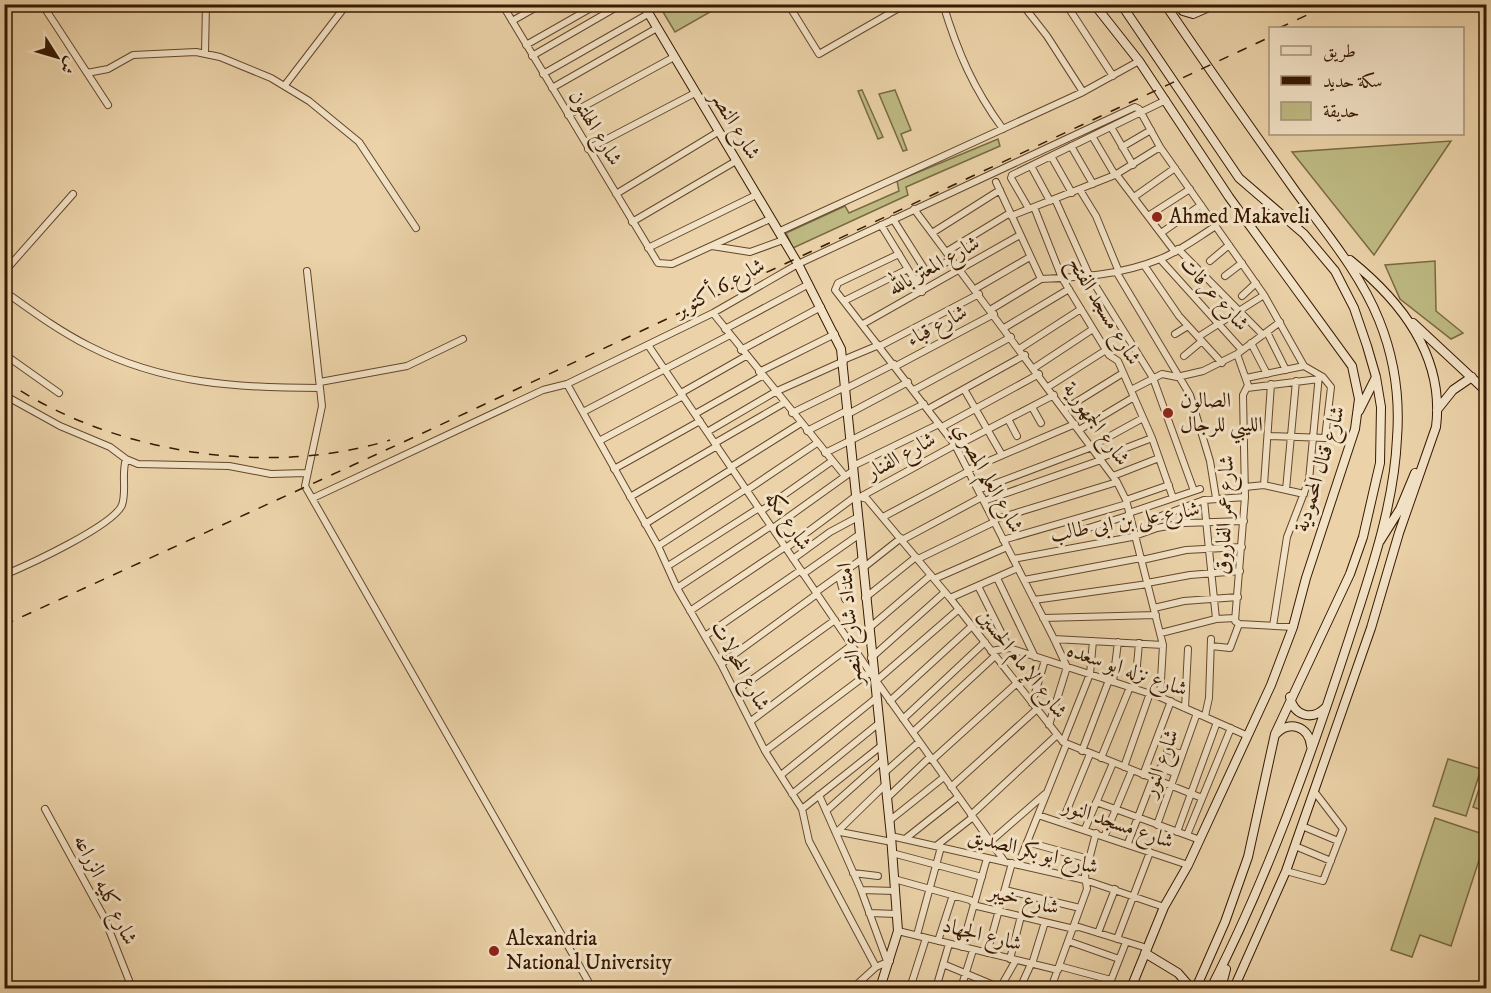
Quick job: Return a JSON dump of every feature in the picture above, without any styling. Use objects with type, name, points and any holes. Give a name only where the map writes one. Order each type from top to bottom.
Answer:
[{"type":"main road","name":"شارع النصر","points":[[643,4],[798,264]]},
{"type":"main road","name":"شارع قنال المحمودية","points":[[1094,4],[1139,61],[1229,197],[1352,366],[1357,383],[1358,412],[1305,578],[1293,627],[1248,736],[1188,866],[1164,907],[1131,988]]},
{"type":"main road","name":"شارع قنال المحمودية","points":[[1121,4],[1239,178],[1304,234],[1327,260],[1352,302],[1376,377],[1382,445],[1369,519],[1350,574],[1290,697],[1275,734],[1248,857],[1225,922],[1196,988]]},
{"type":"main road","points":[[1166,4],[1218,83],[1341,252],[1358,279],[1376,314],[1387,344],[1395,383],[1398,426],[1396,454],[1378,544],[1327,705],[1231,950],[1211,988]]},
{"type":"main road","points":[[1178,4],[1186,13],[1201,12],[1216,4]]},
{"type":"main road","points":[[1341,252],[1382,286],[1406,316],[1486,390]]},
{"type":"main road","name":"امتداد شارع النصر","points":[[798,264],[835,334],[843,360],[859,496],[858,517],[865,598],[887,798],[898,931],[880,988]]},
{"type":"main road","points":[[1234,988],[1286,871],[1371,628],[1399,533],[1431,445],[1438,408],[1431,369],[1406,316]]},
{"type":"main road","points":[[1378,544],[1400,509],[1438,408],[1453,390],[1472,376]]},
{"type":"main road","points":[[1358,412],[1376,377]]},
{"type":"main road","points":[[1290,697],[1294,708],[1304,715],[1319,713],[1327,705]]},
{"type":"main road","points":[[1275,734],[1287,726],[1299,727],[1310,738],[1311,749]]},
{"type":"main road","points":[[1221,988],[1231,950]]},
{"type":"main road","points":[[1146,951],[1178,973],[1191,988]]},
{"type":"street","points":[[42,4],[108,105]]},
{"type":"street","points":[[205,53],[206,4]]},
{"type":"street","points":[[285,85],[347,4]]},
{"type":"street","name":"شارع الهلتون","points":[[502,4],[655,260],[663,265],[712,246]]},
{"type":"street","points":[[512,21],[542,4]]},
{"type":"street","points":[[526,45],[598,4]]},
{"type":"street","points":[[532,56],[622,4]]},
{"type":"street","points":[[788,4],[815,51],[822,54],[906,4]]},
{"type":"street","points":[[944,4],[956,49],[981,99],[1003,129]]},
{"type":"street","points":[[1022,4],[1047,36],[1083,92]]},
{"type":"street","points":[[1066,4],[1113,76]]},
{"type":"street","points":[[543,74],[648,14]]},
{"type":"street","points":[[552,88],[657,28]]},
{"type":"street","points":[[87,73],[108,69],[133,55],[205,53],[285,85],[309,101],[359,142],[416,228]]},
{"type":"street","points":[[568,115],[674,57]]},
{"type":"street","name":"شارع 6 أكتوبر","points":[[712,246],[750,252],[1083,92],[1139,61]]},
{"type":"street","points":[[588,149],[695,93]]},
{"type":"street","points":[[1082,530],[1197,490],[1153,378],[1090,277],[1052,200],[1031,166],[1166,100]]},
{"type":"street","name":"شارع 6 أكتوبر","points":[[313,498],[543,390],[567,384],[713,313],[798,264],[1096,124],[1135,107],[1141,112]]},
{"type":"street","points":[[1141,112],[1160,147],[1264,295],[1304,366],[1331,387],[1326,436],[1314,438],[1269,436]]},
{"type":"street","points":[[1111,127],[1133,165]]},
{"type":"street","points":[[1122,147],[1151,130]]},
{"type":"street","points":[[616,194],[718,132]]},
{"type":"street","points":[[1092,136],[1116,174],[1161,233],[1239,311],[1265,333],[1286,370]]},
{"type":"street","points":[[1071,146],[1093,184]]},
{"type":"street","points":[[946,252],[1011,214],[1080,190],[1116,174],[1160,147]]},
{"type":"street","points":[[1051,156],[1072,193]]},
{"type":"street","points":[[632,222],[736,161]]},
{"type":"street","name":"شارع مسجد الفتح","points":[[1031,166],[1011,178],[1031,208],[1062,278],[1106,350],[1118,361],[1152,438],[1173,498]]},
{"type":"street","points":[[1134,197],[1175,168]]},
{"type":"street","points":[[996,182],[1041,279],[1090,277],[1143,265],[1160,259],[1216,226]]},
{"type":"street","points":[[1148,216],[1190,189]]},
{"type":"street","points":[[932,233],[1000,190]]},
{"type":"street","points":[[1080,190],[1101,225],[1118,272],[1180,376],[1200,424],[1216,498]]},
{"type":"street","points":[[4,272],[74,194]]},
{"type":"street","points":[[648,248],[756,195]]},
{"type":"street","points":[[1161,233],[1201,205]]},
{"type":"street","name":"شارع الجمهورية","points":[[914,209],[1039,374],[1117,482],[1126,502],[1161,633],[1163,645],[1160,697]]},
{"type":"street","points":[[712,246],[770,219]]},
{"type":"street","points":[[893,219],[927,273]]},
{"type":"street","points":[[881,225],[922,292]]},
{"type":"street","name":"شارع المعتز بالله","points":[[863,324],[961,271],[1020,235]]},
{"type":"street","points":[[1210,261],[1229,245]]},
{"type":"street","name":"شارع العلم المصري","points":[[899,254],[837,284],[835,290],[956,445],[1067,667]]},
{"type":"street","points":[[707,432],[775,392],[843,360],[880,346],[977,292],[1030,256]]},
{"type":"street","points":[[915,280],[952,259]]},
{"type":"street","name":"شارع عرفات","points":[[1160,259],[1219,324],[1239,352]]},
{"type":"street","points":[[1226,276],[1242,262]]},
{"type":"street","points":[[1143,265],[1159,291],[1222,363]]},
{"type":"street","points":[[844,301],[908,269]]},
{"type":"street","points":[[307,271],[321,412],[305,486],[592,988]]},
{"type":"street","name":"شارع قباء","points":[[792,413],[895,365],[992,312],[1041,279]]},
{"type":"street","points":[[1242,296],[1256,283]]},
{"type":"street","points":[[583,412],[666,370],[809,284]]},
{"type":"street","points":[[1004,328],[1069,289]]},
{"type":"street","points":[[4,291],[88,346],[161,374],[228,386],[320,385],[415,364],[463,339]]},
{"type":"street","points":[[1184,356],[1219,324],[1264,295]]},
{"type":"street","points":[[741,350],[821,307]]},
{"type":"street","points":[[1019,348],[1081,309]]},
{"type":"street","points":[[713,313],[845,476]]},
{"type":"street","points":[[1131,390],[1164,374],[1180,376],[1203,372],[1239,352],[1280,322]]},
{"type":"street","points":[[1175,334],[1188,326]]},
{"type":"street","points":[[1034,368],[1094,329]]},
{"type":"street","points":[[695,414],[761,374],[835,334]]},
{"type":"street","points":[[914,390],[1011,337]]},
{"type":"street","points":[[1251,343],[1267,374]]},
{"type":"street","name":"شارع مكه","points":[[648,345],[890,701],[990,842],[1012,863]]},
{"type":"street","points":[[1048,387],[1106,350]]},
{"type":"street","name":"شارع عمر الفاروق","points":[[1237,621],[1245,497],[1243,395],[1247,388],[1239,352]]},
{"type":"street","points":[[4,354],[59,393]]},
{"type":"street","points":[[825,453],[851,439],[964,389],[1024,355]]},
{"type":"street","points":[[599,441],[746,356]]},
{"type":"street","points":[[1246,378],[1304,366]]},
{"type":"street","points":[[677,588],[772,527],[854,468],[975,409],[1039,374]]},
{"type":"street","points":[[1065,409],[1123,374]]},
{"type":"street","points":[[1247,388],[1319,377]]},
{"type":"street","points":[[1273,626],[1287,537],[1309,480],[1319,377]]},
{"type":"street","points":[[1286,490],[1296,381]]},
{"type":"street","points":[[807,431],[908,382]]},
{"type":"street","name":"شارع المحولات","points":[[567,384],[658,546],[677,588],[736,691],[765,751],[802,809],[809,841],[876,967]]},
{"type":"street","points":[[1264,485],[1271,384]]},
{"type":"street","points":[[964,389],[1002,455]]},
{"type":"street","points":[[4,395],[60,426],[113,448],[126,459],[144,465],[219,466],[266,474],[306,473]]},
{"type":"street","name":"شارع الفنار","points":[[690,611],[786,548],[859,496],[1054,395]]},
{"type":"street","points":[[883,517],[968,471],[1002,455],[1077,427],[1134,397]]},
{"type":"street","points":[[630,497],[784,403]]},
{"type":"street","points":[[1032,407],[1041,423]]},
{"type":"street","points":[[721,664],[839,576],[902,539],[981,496],[1092,447],[1143,418]]},
{"type":"street","points":[[1008,419],[1017,436]]},
{"type":"street","points":[[614,469],[700,422]]},
{"type":"street","points":[[645,524],[801,423]]},
{"type":"street","points":[[981,496],[1100,459],[1152,438]]},
{"type":"street","points":[[658,546],[817,443]]},
{"type":"street","points":[[1113,476],[1159,458]]},
{"type":"street","points":[[4,575],[51,555],[115,516],[124,498],[122,478],[126,459]]},
{"type":"street","points":[[668,566],[760,510],[832,461]]},
{"type":"street","points":[[865,598],[917,558],[994,521],[1117,482]]},
{"type":"street","points":[[1003,540],[1126,502],[1169,485]]},
{"type":"street","points":[[1245,487],[1264,485],[1304,494]]},
{"type":"street","name":"شارع الإمام الحسين","points":[[859,496],[871,502],[902,539],[1065,743],[1202,798]]},
{"type":"street","points":[[1161,516],[1204,500],[1245,497]]},
{"type":"street","points":[[1204,500],[1216,619]]},
{"type":"street","points":[[794,559],[830,532],[858,517]]},
{"type":"street","name":"شارع على بن ابى طالب","points":[[1013,559],[1135,536],[1157,528],[1206,522],[1244,521]]},
{"type":"street","points":[[705,636],[860,534]]},
{"type":"street","points":[[868,629],[933,577],[1007,547]]},
{"type":"street","points":[[1024,580],[1209,548],[1242,547]]},
{"type":"street","points":[[871,658],[948,595],[978,586],[1018,568]]},
{"type":"street","points":[[1034,600],[1148,584],[1211,572],[1240,571]]},
{"type":"street","points":[[839,576],[845,599]]},
{"type":"street","points":[[997,578],[1035,657]]},
{"type":"street","points":[[978,586],[1009,648]]},
{"type":"street","points":[[1043,618],[1155,611],[1214,597],[1238,597]]},
{"type":"street","points":[[765,751],[873,676],[959,609]]},
{"type":"street","points":[[1161,633],[1216,619],[1293,627]]},
{"type":"street","points":[[736,691],[835,620]]},
{"type":"street","points":[[1204,716],[1209,698],[1211,642],[1230,648],[1237,621]]},
{"type":"street","points":[[890,701],[972,626]]},
{"type":"street","points":[[1054,639],[1163,645]]},
{"type":"street","points":[[987,953],[1012,863],[1027,842],[1090,674],[1093,641]]},
{"type":"street","points":[[903,719],[985,642]]},
{"type":"street","points":[[1082,751],[1111,681],[1118,642]]},
{"type":"street","points":[[1101,758],[1132,688],[1139,643]]},
{"type":"street","points":[[751,721],[852,645]]},
{"type":"street","name":"شارع نزله ابو سعده","points":[[993,653],[1009,648],[1150,693],[1248,736]]},
{"type":"street","points":[[1185,708],[1188,649]]},
{"type":"street","points":[[913,732],[993,653]]},
{"type":"street","points":[[951,787],[1034,706],[1045,660]]},
{"type":"street","points":[[1049,725],[1067,667]]},
{"type":"street","points":[[887,798],[1017,683]]},
{"type":"street","points":[[1124,767],[1150,693]]},
{"type":"street","points":[[781,775],[875,699]]},
{"type":"street","points":[[1143,775],[1171,701]]},
{"type":"street","name":"شارع النور","points":[[1157,825],[1197,713]]},
{"type":"street","points":[[1177,832],[1218,722]]},
{"type":"street","points":[[792,794],[878,724]]},
{"type":"street","points":[[1187,836],[1231,728]]},
{"type":"street","points":[[916,936],[931,889],[938,846],[1057,735]]},
{"type":"street","points":[[884,773],[919,742]]},
{"type":"street","points":[[802,809],[880,746]]},
{"type":"street","points":[[1167,750],[1182,754]]},
{"type":"street","points":[[1062,822],[1090,754]]},
{"type":"street","points":[[825,811],[882,761]]},
{"type":"street","points":[[1085,829],[1113,763]]},
{"type":"street","points":[[1160,768],[1175,773]]},
{"type":"street","points":[[1106,835],[1132,770]]},
{"type":"street","points":[[889,821],[944,777]]},
{"type":"street","points":[[1128,843],[1153,778]]},
{"type":"street","points":[[836,831],[885,785]]},
{"type":"street","points":[[990,842],[1047,792]]},
{"type":"street","points":[[1286,871],[1321,882],[1338,842],[1343,826],[1314,792]]},
{"type":"street","points":[[819,795],[889,961],[876,967],[853,988]]},
{"type":"street","points":[[905,839],[958,797]]},
{"type":"street","points":[[1096,802],[1200,840]]},
{"type":"street","name":"شارع كليه الزراعه","points":[[45,808],[104,917],[132,988]]},
{"type":"street","name":"شارع مسجد النور","points":[[1038,815],[1106,835],[1188,866]]},
{"type":"street","points":[[1302,826],[1338,842]]},
{"type":"street","name":"شارع ابو بكر الصديق","points":[[836,831],[905,839],[1012,863],[1085,880],[1164,907]]},
{"type":"street","points":[[1054,988],[1087,889],[1085,880],[1096,832]]},
{"type":"street","points":[[1027,842],[1089,860]]},
{"type":"street","points":[[1295,846],[1331,861]]},
{"type":"street","points":[[1117,939],[1150,852]]},
{"type":"street","points":[[892,853],[982,877]]},
{"type":"street","points":[[962,947],[987,858]]},
{"type":"street","points":[[853,873],[879,876]]},
{"type":"street","name":"شارع خيبر","points":[[894,879],[970,900],[974,904],[999,911],[1098,933],[1146,951]]},
{"type":"street","points":[[1098,933],[1115,889]]},
{"type":"street","points":[[861,890],[895,891]]},
{"type":"street","points":[[1005,890],[1080,908]]},
{"type":"street","points":[[938,941],[953,895]]},
{"type":"street","points":[[869,913],[897,914]]},
{"type":"street","points":[[1000,988],[1013,959],[1021,916]]},
{"type":"street","points":[[1020,988],[1045,922]]},
{"type":"street","name":"شارع الجهاد","points":[[898,931],[1031,964],[1111,980]]},
{"type":"street","points":[[910,988],[926,938]]},
{"type":"street","points":[[1068,941],[1119,959]]},
{"type":"street","points":[[1108,988],[1126,942]]},
{"type":"street","points":[[945,988],[936,987],[949,944]]},
{"type":"street","points":[[961,988],[974,950]]},
{"type":"street","points":[[943,964],[991,984]]},
{"type":"green space","points":[[665,4],[705,5],[710,12],[675,32],[660,7]]},
{"type":"green space","points":[[862,90],[883,137],[878,139],[858,91]]},
{"type":"green space","points":[[895,90],[911,130],[901,134],[907,150],[903,151],[879,94]]},
{"type":"green space","points":[[998,139],[1000,146],[906,187],[908,195],[793,248],[786,233],[845,206],[849,213],[899,191],[897,181]]},
{"type":"green space","points":[[1451,141],[1374,255],[1292,152]]},
{"type":"green space","points":[[1435,261],[1436,311],[1463,333],[1451,339],[1400,299],[1385,265]]},
{"type":"green space","points":[[1448,759],[1481,769],[1466,816],[1433,806]]},
{"type":"green space","points":[[1486,772],[1486,812],[1473,807]]},
{"type":"green space","points":[[1435,818],[1486,835],[1486,839],[1451,946],[1420,935],[1412,957],[1391,950]]},
{"type":"railway","points":[[1281,27],[1331,4]]},
{"type":"railway","points":[[4,625],[423,433],[1269,37]]},
{"type":"railway","points":[[4,380],[46,405],[91,426],[140,441],[191,452],[242,457],[293,457],[343,451],[390,440]]},
{"type":"place","name":"Ahmed Makaveli","points":[[1157,217]]},
{"type":"place","name":"الصالون الليبي للرجال","points":[[1168,413]]},
{"type":"place","name":"Alexandria National University","points":[[494,951]]}]
